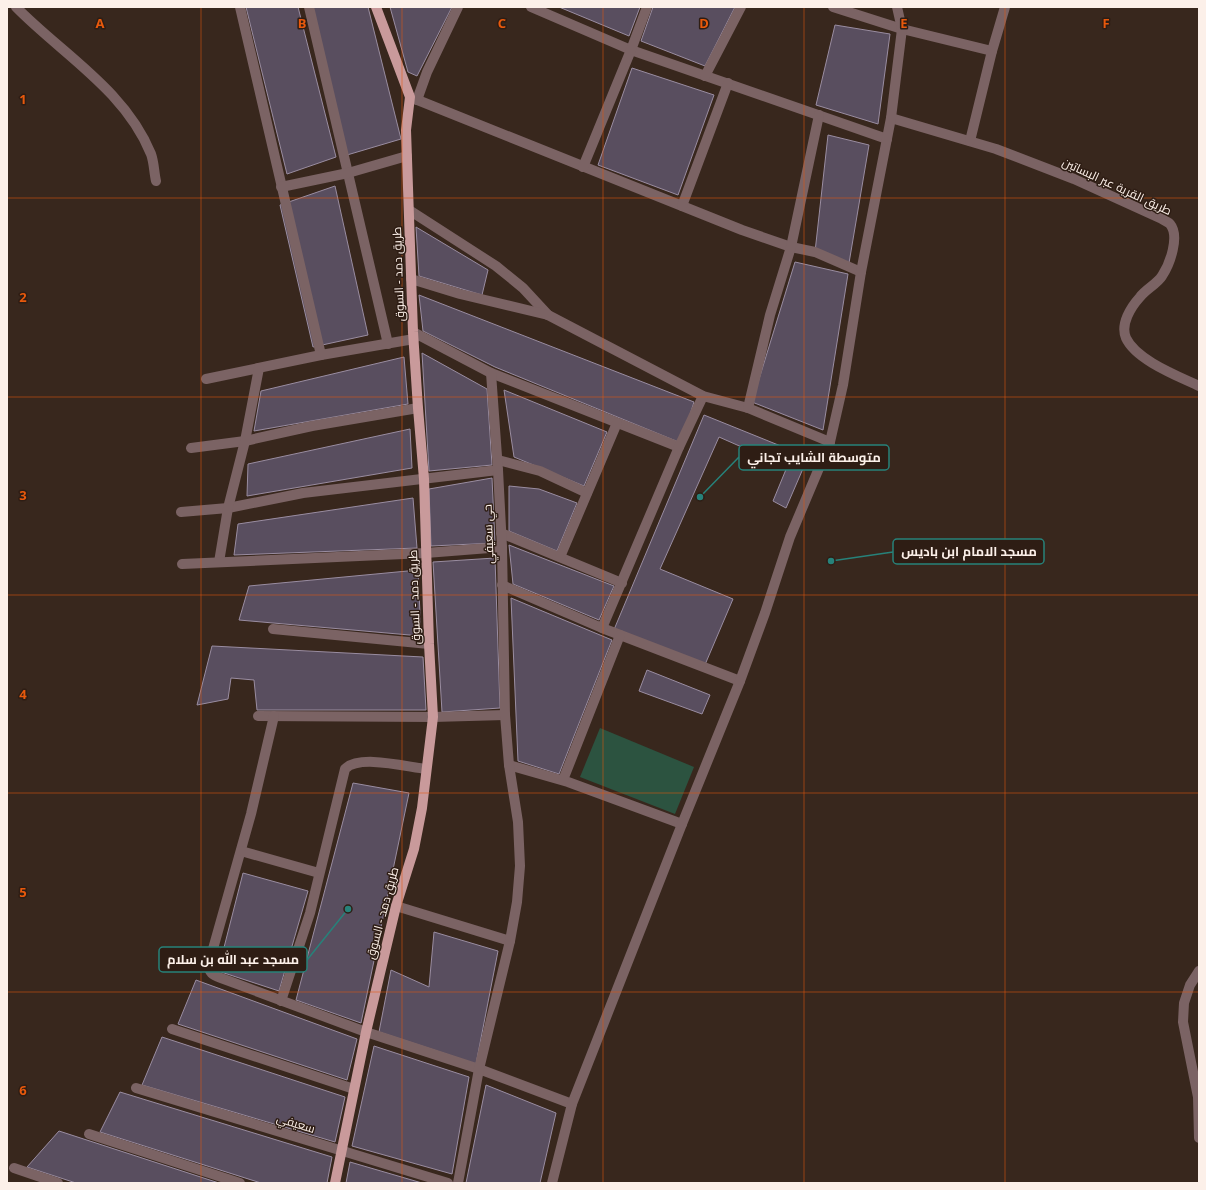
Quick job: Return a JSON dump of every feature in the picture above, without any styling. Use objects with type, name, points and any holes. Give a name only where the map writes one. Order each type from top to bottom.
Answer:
[{"type":"main road","name":"طريق دمد - السوق","points":[[335,1183],[366,1032],[396,906],[414,850],[422,808],[433,717],[429,644],[424,479],[413,336],[406,130],[414,99],[376,7]]},
{"type":"street","points":[[16,7],[103,85],[123,109],[142,135],[151,156],[156,181]]},
{"type":"street","points":[[240,7],[321,355]]},
{"type":"street","points":[[309,7],[388,344]]},
{"type":"street","points":[[458,7],[414,99],[682,206],[791,248],[815,252],[861,272]]},
{"type":"street","points":[[531,7],[631,50],[887,139]]},
{"type":"street","points":[[583,167],[647,7]]},
{"type":"street","points":[[705,76],[741,7]]},
{"type":"street","points":[[833,7],[902,29],[992,51]]},
{"type":"street","points":[[552,1183],[572,1104],[740,680],[765,613],[790,537],[830,442],[842,385],[861,272],[891,118],[902,29],[898,7]]},
{"type":"street","points":[[970,141],[992,51],[1005,7]]},
{"type":"street","points":[[682,206],[728,84]]},
{"type":"street","points":[[748,408],[770,315],[791,248],[819,115]]},
{"type":"street","name":"طريق القرية عبر البساتين","points":[[891,118],[996,149],[1074,180],[1162,219],[1170,224],[1174,233],[1174,245],[1169,261],[1162,277],[1140,297],[1130,311],[1124,330],[1126,338],[1142,356],[1160,367],[1199,386]]},
{"type":"street","points":[[282,187],[348,173],[407,156]]},
{"type":"street","points":[[409,210],[496,266],[523,288],[548,315]]},
{"type":"street","points":[[411,279],[460,294],[548,315],[703,396],[748,408],[830,442]]},
{"type":"street","points":[[206,379],[321,355],[388,344],[413,336],[491,373],[679,447]]},
{"type":"street","points":[[219,562],[228,508],[259,368]]},
{"type":"street","name":"حي سعيفي","points":[[458,1183],[479,1069],[510,941],[520,866],[518,822],[509,766],[505,715],[502,548],[498,465],[491,373]]},
{"type":"street","points":[[602,628],[679,447],[703,396]]},
{"type":"street","points":[[191,448],[244,441],[312,426],[418,408]]},
{"type":"street","points":[[560,557],[617,423]]},
{"type":"street","points":[[181,512],[228,508],[303,493],[424,479],[498,465],[540,471],[587,493]]},
{"type":"street","points":[[501,533],[622,583]]},
{"type":"street","points":[[182,564],[502,548]]},
{"type":"street","points":[[502,585],[602,628],[740,680]]},
{"type":"street","points":[[272,629],[429,644]]},
{"type":"street","points":[[563,780],[620,635]]},
{"type":"street","points":[[258,716],[433,717],[505,715]]},
{"type":"street","points":[[274,716],[241,851],[209,963],[208,969],[211,973],[215,976],[366,1032],[479,1069],[572,1104]]},
{"type":"street","points":[[281,1001],[310,913],[345,769],[348,766],[360,761],[426,769]]},
{"type":"street","points":[[509,766],[563,780],[682,824]]},
{"type":"street","points":[[241,851],[320,873]]},
{"type":"street","points":[[396,906],[510,941]]},
{"type":"street","points":[[1199,971],[1190,985],[1184,1002],[1183,1022],[1198,1097],[1199,1138]]},
{"type":"street","points":[[172,1029],[354,1089]]},
{"type":"street","name":"سعيفي","points":[[136,1088],[448,1183]]},
{"type":"street","points":[[89,1134],[240,1183]]},
{"type":"street","points":[[14,1168],[58,1183]]},
{"type":"green space","points":[[600,728],[694,767],[675,814],[580,777]]},
{"type":"building","points":[[246,7],[298,7],[336,157],[287,174]]},
{"type":"building","points":[[311,7],[368,7],[401,139],[347,155]]},
{"type":"building","points":[[390,7],[452,7],[417,76],[408,72]]},
{"type":"building","points":[[559,7],[640,7],[629,36]]},
{"type":"building","points":[[653,7],[735,7],[705,66],[641,41]]},
{"type":"building","points":[[835,25],[890,34],[878,124],[816,105]]},
{"type":"building","points":[[632,68],[714,95],[678,195],[598,165]]},
{"type":"building","points":[[828,135],[869,145],[849,263],[815,252]]},
{"type":"building","points":[[335,186],[368,335],[313,347],[280,205]]},
{"type":"building","points":[[416,227],[488,270],[482,295],[419,276]]},
{"type":"building","points":[[795,262],[848,274],[823,430],[752,402]]},
{"type":"building","points":[[419,295],[694,402],[681,443],[495,367],[423,331]]},
{"type":"building","points":[[422,353],[487,389],[492,465],[429,471]]},
{"type":"building","points":[[404,357],[408,404],[254,431],[261,391]]},
{"type":"building","points":[[504,390],[607,432],[584,486],[514,457]]},
{"type":"building","points":[[704,415],[808,457],[786,508],[773,501],[787,467],[719,437],[660,569],[733,599],[704,667],[613,632]]},
{"type":"building","points":[[410,429],[412,468],[247,496],[248,464]]},
{"type":"building","points":[[492,478],[495,543],[431,546],[429,489]]},
{"type":"building","points":[[509,486],[539,489],[577,503],[557,551],[509,531]]},
{"type":"building","points":[[413,498],[417,548],[234,555],[238,524]]},
{"type":"building","points":[[509,545],[614,586],[599,620],[513,584]]},
{"type":"building","points":[[495,558],[500,708],[442,712],[433,562]]},
{"type":"building","points":[[418,570],[421,636],[239,620],[249,586]]},
{"type":"building","points":[[511,598],[612,640],[559,774],[518,761]]},
{"type":"building","points":[[212,646],[423,657],[426,710],[257,710],[254,680],[231,678],[228,699],[197,705]]},
{"type":"building","points":[[647,670],[710,695],[702,714],[639,691]]},
{"type":"building","points":[[353,783],[409,793],[361,1023],[296,1000]]},
{"type":"building","points":[[243,873],[308,891],[279,991],[218,971]]},
{"type":"building","points":[[434,932],[498,951],[476,1064],[379,1032],[391,970],[429,987]]},
{"type":"building","points":[[196,980],[357,1039],[347,1080],[178,1024]]},
{"type":"building","points":[[162,1037],[345,1097],[335,1142],[142,1085]]},
{"type":"building","points":[[374,1046],[469,1077],[452,1174],[352,1146]]},
{"type":"building","points":[[486,1085],[556,1113],[540,1183],[466,1183]]},
{"type":"building","points":[[120,1092],[332,1157],[327,1183],[261,1183],[100,1132]]},
{"type":"building","points":[[59,1131],[219,1183],[76,1183],[27,1167]]},
{"type":"building","points":[[350,1162],[422,1183],[346,1183]]},
{"type":"place","name":"متوسطة الشايب تجاني","points":[[700,497]]},
{"type":"place","name":"مسجد الامام ابن باديس","points":[[831,561]]},
{"type":"place","name":"مسجد عبد الله بن سلام","points":[[348,909]]}]
